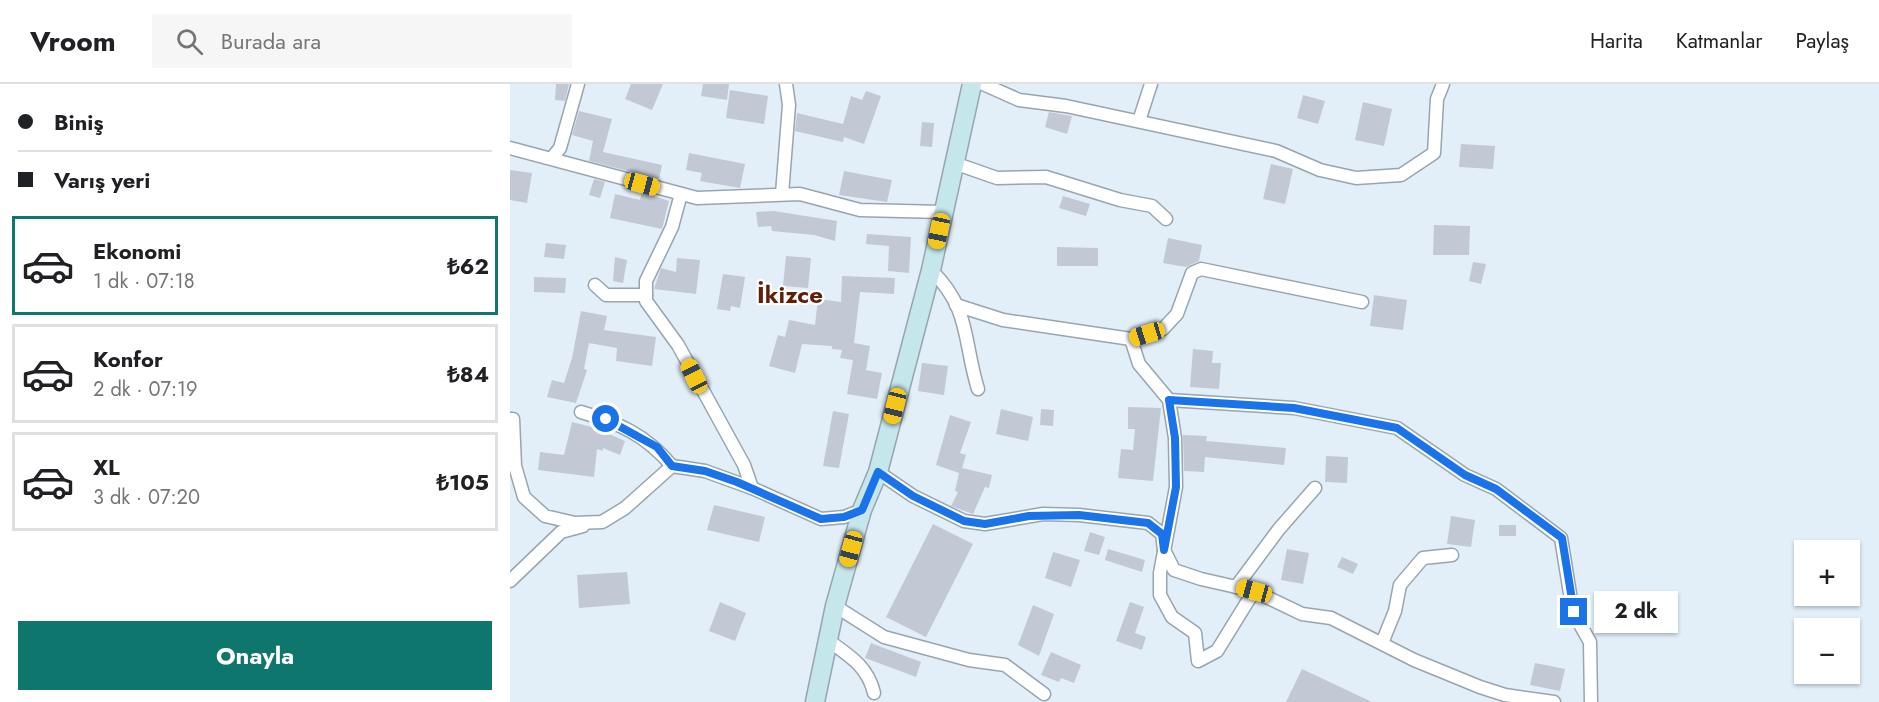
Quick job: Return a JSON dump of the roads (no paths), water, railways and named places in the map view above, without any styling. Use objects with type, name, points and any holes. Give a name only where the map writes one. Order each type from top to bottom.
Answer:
[{"type":"main road","points":[[815,702],[835,606],[862,510],[878,472],[930,270],[972,84]]},
{"type":"street","points":[[552,158],[560,148],[578,84]]},
{"type":"street","points":[[782,194],[789,105],[786,84]]},
{"type":"street","points":[[983,84],[1019,100],[1066,106],[1276,151],[1320,170],[1356,178],[1401,175],[1434,153],[1437,99],[1443,84]]},
{"type":"street","points":[[1139,122],[1151,84]]},
{"type":"street","points":[[510,148],[697,198],[800,194],[860,210],[943,212]]},
{"type":"street","points":[[954,163],[997,178],[1046,177],[1119,200],[1152,206],[1166,219]]},
{"type":"street","points":[[681,194],[672,227],[646,282],[646,301],[678,345],[744,465],[752,488]]},
{"type":"street","points":[[930,270],[948,287],[965,326],[971,368],[978,389]]},
{"type":"street","points":[[956,305],[1003,320],[1131,339],[1162,329],[1177,314],[1192,273],[1201,270],[1362,302]]},
{"type":"street","points":[[595,285],[606,295],[646,295]]},
{"type":"street","points":[[1131,339],[1140,364],[1169,400],[1175,438],[1176,487],[1160,573],[1160,595],[1172,617],[1195,633],[1198,662],[1217,651],[1254,591]]},
{"type":"street","points":[[1169,400],[1294,408],[1397,428],[1465,475],[1496,489],[1562,538],[1574,612],[1590,642],[1591,702]]},
{"type":"street","points":[[580,412],[606,419],[632,431],[657,447],[672,466],[705,471],[752,488],[821,519],[844,517],[862,510]]},
{"type":"street","points":[[510,419],[513,419],[515,466],[524,497],[545,516],[575,523],[602,522]]},
{"type":"street","points":[[510,581],[561,532],[602,522],[625,508],[672,466]]},
{"type":"street","points":[[878,472],[913,496],[964,521],[985,524],[1043,514],[1148,523],[1162,534],[1164,550],[1174,570],[1201,579],[1254,591],[1302,614],[1331,618],[1480,687],[1505,695],[1554,702]]},
{"type":"street","points":[[1236,586],[1279,529],[1315,488]]},
{"type":"street","points":[[1382,643],[1395,611],[1400,585],[1423,558],[1452,555]]},
{"type":"street","points":[[835,606],[884,637],[969,660],[1005,665],[1044,694]]},
{"type":"street","points":[[829,641],[858,661],[871,678],[874,693]]},
{"type":"district","name":"İkizce","points":[[790,295]]}]
